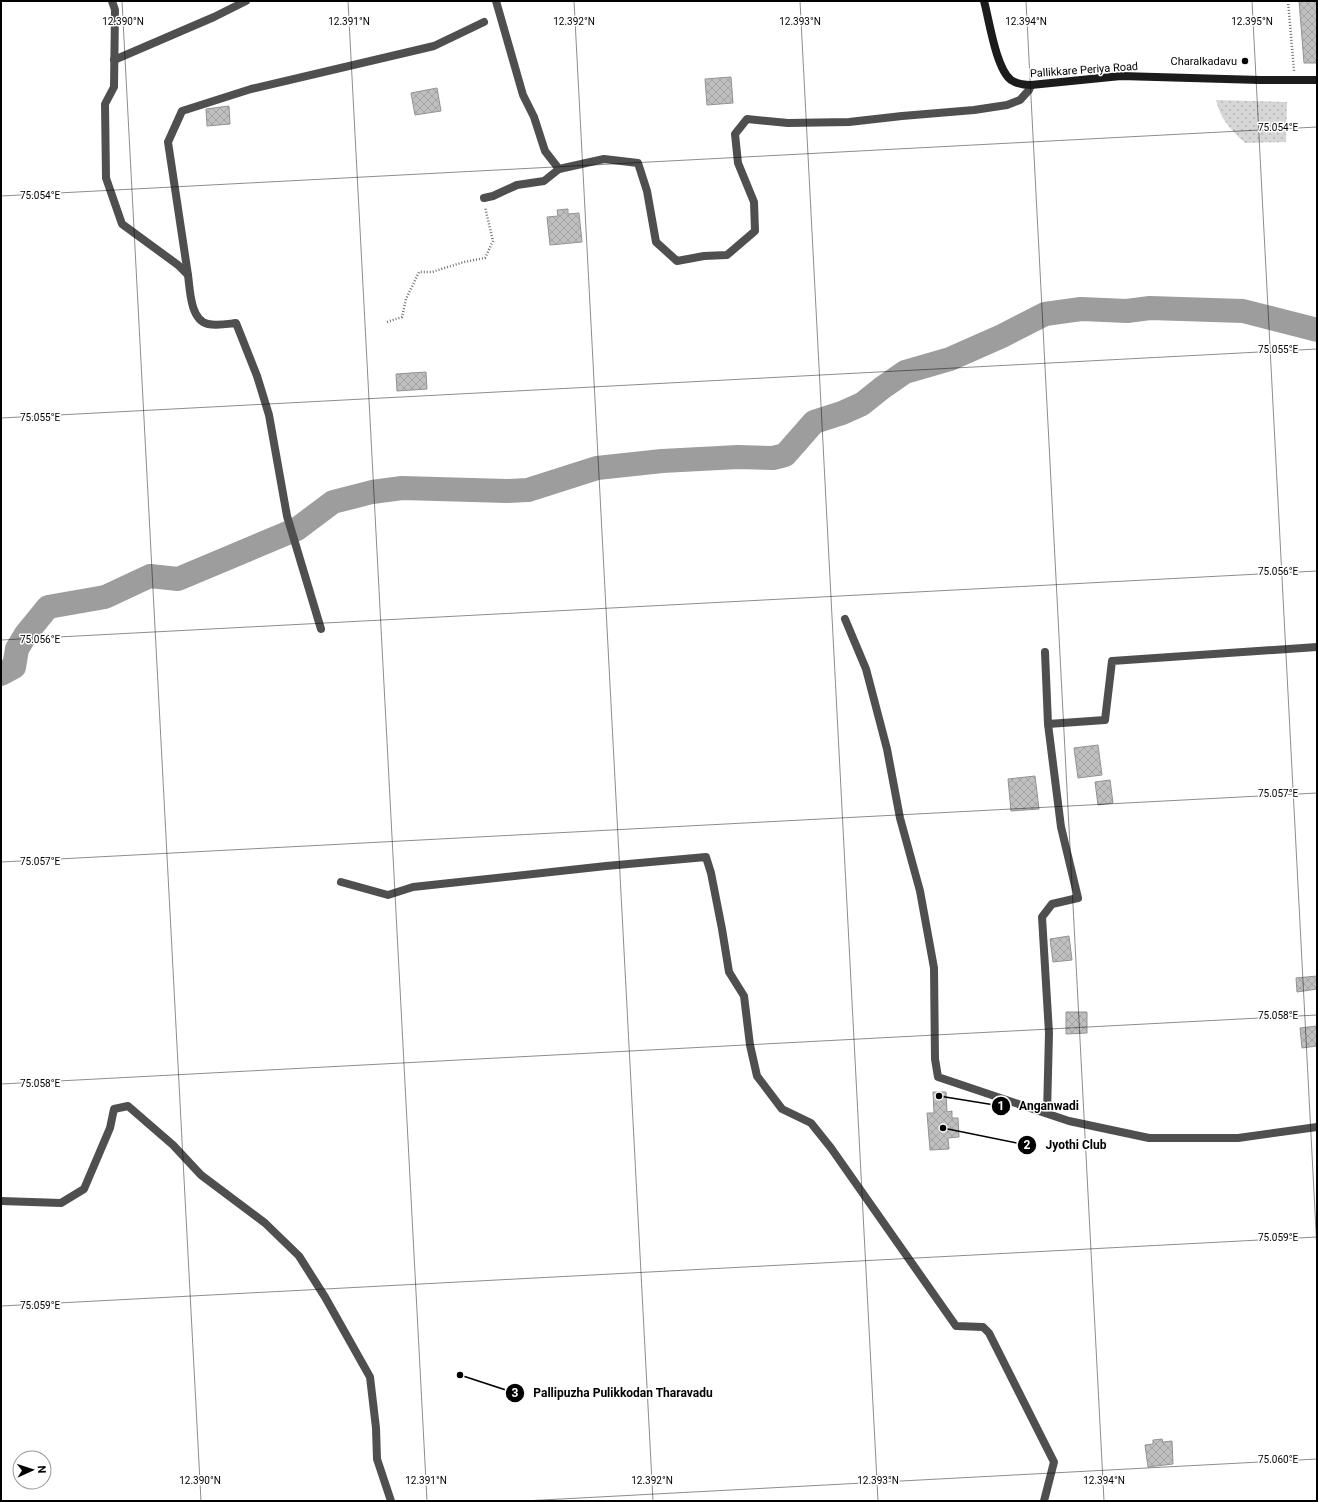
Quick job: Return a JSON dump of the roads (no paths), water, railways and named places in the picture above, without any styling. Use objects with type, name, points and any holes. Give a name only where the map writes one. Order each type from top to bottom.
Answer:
[{"type":"main road","name":"Pallikkare Periya Road","points":[[984,1],[995,48],[1002,67],[1010,79],[1021,85],[1032,86],[1121,76],[1317,80]]},
{"type":"street","points":[[112,1],[115,10],[114,87],[105,104],[106,178],[122,224],[178,265],[188,275]]},
{"type":"street","points":[[114,60],[214,17],[246,1]]},
{"type":"street","points":[[496,1],[523,95],[534,117],[545,151],[560,169]]},
{"type":"street","points":[[321,629],[287,516],[269,415],[236,323],[206,324],[196,316],[190,296],[168,142],[182,111],[251,89],[434,46],[484,22]]},
{"type":"street","points":[[484,198],[517,186],[544,180],[560,169],[604,159],[638,163],[647,191],[656,242],[677,261],[704,256],[727,255],[755,231],[754,202],[738,163],[735,134],[747,119],[788,123],[849,122],[974,110],[1006,105],[1020,100],[1032,86]]},
{"type":"street","points":[[845,619],[866,669],[887,749],[900,818],[920,891],[934,968],[935,1059],[938,1077],[1069,1121],[1148,1138],[1238,1138],[1317,1127]]},
{"type":"street","points":[[1048,724],[1105,720],[1112,661],[1317,647]]},
{"type":"street","points":[[1045,652],[1048,724],[1061,827],[1078,898],[1052,904],[1042,917],[1049,1033],[1047,1113]]},
{"type":"street","points":[[341,882],[388,895],[413,887],[606,866],[706,857],[711,873],[729,972],[744,996],[750,1046],[757,1076],[782,1109],[811,1123],[956,1326],[983,1327],[989,1333],[1054,1462],[1044,1501]]},
{"type":"street","points":[[1,1201],[61,1204],[84,1189],[110,1128],[114,1109],[128,1106],[173,1145],[201,1175],[266,1223],[299,1256],[325,1297],[370,1377],[376,1428],[377,1459],[391,1501]]},
{"type":"waterway","points":[[1,674],[14,667],[17,649],[26,634],[48,607],[105,597],[150,576],[178,579],[297,529],[333,502],[372,492],[402,488],[507,491],[528,490],[597,468],[662,461],[738,457],[773,458],[785,455],[814,422],[842,413],[862,404],[905,372],[950,359],[1002,336],[1045,314],[1081,309],[1127,311],[1150,308],[1243,311],[1317,330]]},
{"type":"place","name":"Charalkadavu","points":[[1245,61]]},
{"type":"place","name":"Anganwadi","points":[[939,1096]]},
{"type":"place","name":"Jyothi Club","points":[[943,1128]]},
{"type":"place","name":"Pallipuzha Pulikkodan Tharavadu","points":[[460,1375]]}]
